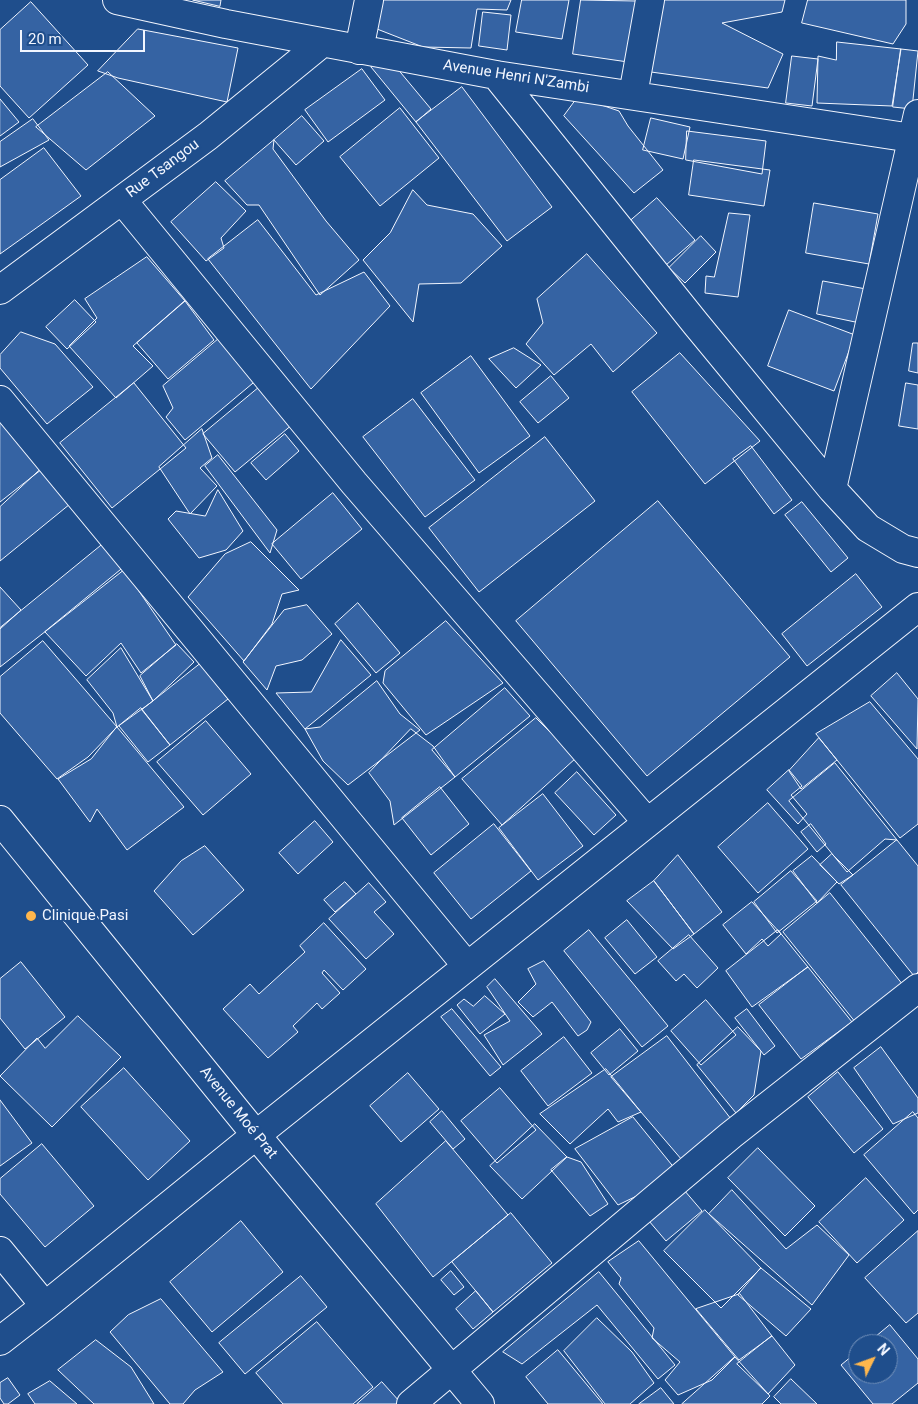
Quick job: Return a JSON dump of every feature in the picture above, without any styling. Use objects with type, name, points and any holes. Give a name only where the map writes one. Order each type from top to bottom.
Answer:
[{"type":"street","name":"Avenue Henri N'Zambi","points":[[117,0],[226,24],[496,75],[916,131]]},
{"type":"street","points":[[359,50],[369,0]]},
{"type":"street","points":[[632,94],[650,0]]},
{"type":"street","name":"Rue Tsangou","points":[[0,290],[208,136],[322,42]]},
{"type":"street","points":[[496,75],[696,324],[832,489],[868,528],[904,549],[918,553]]},
{"type":"street","points":[[832,489],[916,131]]},
{"type":"street","points":[[122,200],[354,483],[647,822]]},
{"type":"street","points":[[0,400],[467,966]]},
{"type":"street","points":[[0,1340],[45,1306],[467,966],[918,607]]},
{"type":"street","name":"Avenue Moé Prat","points":[[0,820],[256,1135],[480,1404]]},
{"type":"street","points":[[411,1404],[731,1135],[918,988]]},
{"type":"street","points":[[0,1251],[45,1306]]},
{"type":"building","points":[[193,0],[221,0],[220,6]]},
{"type":"building","points":[[383,0],[511,0],[507,10],[477,9],[471,48],[423,47],[377,29]]},
{"type":"building","points":[[522,0],[569,0],[562,39],[516,32]]},
{"type":"building","points":[[581,0],[636,1],[628,62],[573,54]]},
{"type":"building","points":[[660,0],[785,0],[782,12],[722,23],[783,54],[768,88],[651,72]]},
{"type":"building","points":[[808,0],[906,0],[906,24],[893,44],[802,23]]},
{"type":"building","points":[[31,2],[88,65],[29,118],[0,86],[0,30]]},
{"type":"building","points":[[483,12],[511,15],[507,50],[479,46]]},
{"type":"building","points":[[138,29],[238,48],[227,102],[118,78],[98,71]]},
{"type":"building","points":[[837,42],[901,49],[892,106],[817,103],[818,56],[836,60]]},
{"type":"building","points":[[901,49],[918,51],[912,109],[893,107]]},
{"type":"building","points":[[386,55],[431,109],[416,122],[371,67]]},
{"type":"building","points":[[792,56],[818,59],[812,106],[786,103]]},
{"type":"building","points":[[362,69],[385,100],[328,142],[305,110]]},
{"type":"building","points":[[108,72],[155,116],[86,170],[36,127]]},
{"type":"building","points":[[462,87],[552,207],[507,241],[416,122]]},
{"type":"building","points":[[578,97],[619,111],[628,126],[663,170],[634,193],[564,116]]},
{"type":"building","points":[[0,99],[19,122],[0,136]]},
{"type":"building","points":[[400,108],[439,158],[380,206],[340,157]]},
{"type":"building","points":[[302,116],[324,141],[296,165],[274,140]]},
{"type":"building","points":[[651,118],[690,127],[683,159],[643,150]]},
{"type":"building","points":[[33,119],[49,140],[0,167],[0,142]]},
{"type":"building","points":[[687,131],[766,141],[762,174],[686,160]]},
{"type":"building","points":[[274,140],[273,149],[326,221],[359,260],[320,295],[259,205],[247,205],[225,181]]},
{"type":"building","points":[[44,148],[81,196],[0,254],[0,180]]},
{"type":"building","points":[[694,160],[770,170],[764,206],[689,195]]},
{"type":"building","points":[[216,182],[246,211],[221,238],[224,248],[206,261],[171,222]]},
{"type":"building","points":[[413,190],[427,205],[473,214],[502,246],[461,283],[419,284],[413,322],[363,260],[390,233]]},
{"type":"building","points":[[657,198],[695,240],[666,265],[629,222]]},
{"type":"building","points":[[814,203],[878,214],[869,264],[806,253]]},
{"type":"building","points":[[729,213],[750,215],[738,297],[705,293],[706,276],[714,277]]},
{"type":"building","points":[[258,220],[316,295],[364,272],[390,306],[311,389],[208,259]]},
{"type":"building","points":[[701,236],[716,252],[685,283],[669,268]]},
{"type":"building","points":[[587,254],[657,333],[613,372],[591,344],[554,375],[526,344],[543,323],[537,299]]},
{"type":"building","points":[[147,257],[185,301],[133,346],[153,366],[116,398],[69,346],[97,318],[85,299]]},
{"type":"building","points":[[823,281],[866,289],[860,323],[817,314]]},
{"type":"building","points":[[75,300],[96,322],[67,349],[46,327]]},
{"type":"building","points":[[185,301],[214,340],[168,379],[137,343]]},
{"type":"building","points":[[789,310],[855,335],[834,391],[768,366]]},
{"type":"building","points":[[21,332],[55,344],[93,387],[47,424],[0,368],[0,355]]},
{"type":"building","points":[[222,336],[259,378],[185,440],[166,417],[173,408],[163,386]]},
{"type":"building","points":[[913,343],[918,343],[918,373],[909,371]]},
{"type":"building","points":[[514,348],[541,365],[516,388],[489,359]]},
{"type":"building","points":[[680,353],[760,441],[705,484],[632,392]]},
{"type":"building","points":[[471,356],[530,436],[479,473],[421,393]]},
{"type":"building","points":[[551,376],[569,398],[538,423],[520,402]]},
{"type":"building","points":[[134,383],[186,448],[112,508],[60,443]]},
{"type":"building","points":[[906,383],[918,385],[918,429],[899,426]]},
{"type":"building","points":[[262,385],[293,424],[235,472],[203,434]]},
{"type":"building","points":[[413,399],[475,480],[425,517],[363,437]]},
{"type":"building","points":[[0,412],[42,469],[0,502]]},
{"type":"building","points":[[202,429],[212,458],[200,468],[217,486],[190,514],[159,467]]},
{"type":"building","points":[[285,434],[299,451],[266,480],[251,463]]},
{"type":"building","points":[[545,437],[595,501],[479,592],[429,528]]},
{"type":"building","points":[[751,446],[792,500],[774,514],[733,459]]},
{"type":"building","points":[[218,455],[277,530],[270,553],[205,466]]},
{"type":"building","points":[[41,469],[70,504],[0,561],[0,507]]},
{"type":"building","points":[[218,490],[243,531],[226,550],[199,558],[168,519],[176,511],[205,516]]},
{"type":"building","points":[[333,493],[362,529],[301,579],[272,544]]},
{"type":"building","points":[[658,501],[790,657],[647,776],[516,621]]},
{"type":"building","points":[[802,502],[848,558],[831,572],[785,515]]},
{"type":"building","points":[[251,542],[299,590],[282,594],[272,624],[244,661],[188,597],[225,554]]},
{"type":"building","points":[[103,544],[125,569],[0,667],[0,628]]},
{"type":"building","points":[[123,568],[176,645],[141,673],[121,643],[86,676],[45,632]]},
{"type":"building","points":[[856,574],[882,607],[807,666],[782,634]]},
{"type":"building","points":[[0,587],[21,610],[0,629]]},
{"type":"building","points":[[358,603],[400,653],[376,673],[335,624]]},
{"type":"building","points":[[307,605],[332,634],[302,660],[276,666],[267,690],[243,662],[284,610]]},
{"type":"building","points":[[446,621],[503,683],[426,735],[383,683],[385,671]]},
{"type":"building","points":[[341,640],[371,675],[305,729],[276,693],[311,692]]},
{"type":"building","points":[[43,641],[117,727],[88,757],[57,779],[0,713],[0,677]]},
{"type":"building","points":[[177,644],[194,662],[153,701],[140,676]]},
{"type":"building","points":[[121,648],[153,701],[117,727],[113,713],[87,680]]},
{"type":"building","points":[[200,664],[228,699],[170,745],[142,710]]},
{"type":"building","points":[[897,673],[918,699],[917,749],[871,696]]},
{"type":"building","points":[[377,681],[400,714],[420,730],[348,785],[323,761],[305,729],[320,727]]},
{"type":"building","points":[[505,688],[530,716],[455,777],[432,750]]},
{"type":"building","points":[[870,702],[918,759],[918,824],[900,838],[816,734]]},
{"type":"building","points":[[141,708],[170,745],[148,762],[119,726]]},
{"type":"building","points":[[536,718],[576,758],[502,825],[462,779]]},
{"type":"building","points":[[206,721],[251,774],[203,815],[157,762]]},
{"type":"building","points":[[117,727],[184,807],[127,850],[97,809],[90,822],[58,779],[91,759]]},
{"type":"building","points":[[411,729],[433,746],[455,777],[394,825],[390,801],[369,773]]},
{"type":"building","points":[[819,738],[837,760],[801,789],[789,771]]},
{"type":"building","points":[[835,763],[897,840],[885,839],[847,872],[789,801]]},
{"type":"building","points":[[789,770],[802,786],[791,795],[807,814],[798,824],[767,790]]},
{"type":"building","points":[[577,772],[616,815],[594,835],[555,793]]},
{"type":"building","points":[[440,787],[469,824],[431,855],[402,818]]},
{"type":"building","points":[[543,794],[583,846],[538,880],[499,828]]},
{"type":"building","points":[[768,803],[808,849],[758,893],[718,847]]},
{"type":"building","points":[[315,821],[333,842],[298,874],[279,853]]},
{"type":"building","points":[[494,824],[531,871],[471,919],[434,873]]},
{"type":"building","points":[[811,824],[826,844],[817,852],[801,832]]},
{"type":"building","points":[[897,840],[918,866],[918,972],[914,976],[841,885]]},
{"type":"building","points":[[205,846],[244,890],[193,935],[154,891],[181,861]]},
{"type":"building","points":[[832,854],[853,875],[839,884],[820,865]]},
{"type":"building","points":[[678,855],[722,912],[694,934],[654,881]]},
{"type":"building","points":[[812,856],[837,882],[817,903],[793,871]]},
{"type":"building","points":[[791,871],[817,901],[777,933],[754,902]]},
{"type":"building","points":[[654,881],[694,934],[673,949],[627,901]]},
{"type":"building","points":[[345,882],[356,894],[335,912],[324,900]]},
{"type":"building","points":[[369,883],[386,902],[374,912],[394,934],[366,959],[329,919]]},
{"type":"building","points":[[830,893],[907,990],[860,1028],[783,932]]},
{"type":"building","points":[[752,902],[781,934],[768,946],[762,939],[746,954],[723,925]]},
{"type":"building","points":[[627,920],[657,957],[635,974],[605,938]]},
{"type":"building","points":[[324,923],[366,969],[343,990],[324,970],[322,973],[340,993],[322,1009],[317,1003],[293,1026],[298,1032],[268,1058],[223,1009],[250,984],[259,994],[305,952],[300,946]]},
{"type":"building","points":[[589,930],[668,1026],[642,1047],[564,951]]},
{"type":"building","points":[[778,930],[808,967],[752,1007],[726,971]]},
{"type":"building","points":[[689,935],[718,968],[697,988],[684,974],[676,981],[658,961]]},
{"type":"building","points":[[544,961],[591,1022],[587,1030],[578,1036],[552,1002],[533,1017],[518,1002],[536,984],[528,969]]},
{"type":"building","points":[[21,962],[65,1017],[25,1049],[0,1018],[0,979]]},
{"type":"building","points":[[808,967],[852,1022],[801,1059],[759,1005]]},
{"type":"building","points":[[495,979],[542,1034],[503,1065],[484,1035],[510,1021],[487,987]]},
{"type":"building","points":[[485,996],[505,1014],[480,1034],[457,1005],[464,999],[473,1006]]},
{"type":"building","points":[[706,1000],[736,1035],[701,1065],[671,1031]]},
{"type":"building","points":[[452,1009],[501,1067],[490,1076],[441,1017]]},
{"type":"building","points":[[747,1009],[775,1046],[764,1055],[735,1018]]},
{"type":"building","points":[[78,1016],[121,1057],[52,1127],[0,1076],[37,1038],[45,1048]]},
{"type":"building","points":[[738,1027],[761,1051],[754,1095],[736,1113],[697,1065]]},
{"type":"building","points":[[620,1029],[638,1051],[609,1075],[591,1053]]},
{"type":"building","points":[[667,1036],[731,1119],[707,1137],[682,1160],[611,1077]]},
{"type":"building","points":[[564,1037],[592,1073],[548,1106],[521,1071]]},
{"type":"building","points":[[881,1047],[918,1098],[918,1113],[893,1124],[854,1068]]},
{"type":"building","points":[[124,1068],[190,1141],[148,1180],[81,1107]]},
{"type":"building","points":[[606,1069],[641,1112],[618,1122],[608,1109],[570,1144],[540,1114]]},
{"type":"building","points":[[838,1072],[883,1129],[854,1153],[808,1097]]},
{"type":"building","points":[[408,1073],[439,1109],[401,1142],[370,1106]]},
{"type":"building","points":[[500,1088],[536,1130],[497,1163],[461,1121]]},
{"type":"building","points":[[0,1100],[32,1143],[0,1166]]},
{"type":"building","points":[[442,1111],[465,1139],[453,1149],[430,1122]]},
{"type":"building","points":[[913,1112],[918,1118],[918,1210],[914,1214],[864,1155]]},
{"type":"building","points":[[633,1117],[680,1175],[618,1205],[575,1149]]},
{"type":"building","points":[[535,1124],[567,1157],[522,1199],[490,1166]]},
{"type":"building","points":[[446,1141],[508,1215],[433,1277],[376,1204]]},
{"type":"building","points":[[42,1144],[94,1206],[45,1247],[0,1194],[0,1179]]},
{"type":"building","points":[[758,1148],[815,1206],[785,1236],[728,1178]]},
{"type":"building","points":[[567,1157],[581,1162],[608,1204],[590,1216],[551,1170]]},
{"type":"building","points":[[866,1178],[904,1220],[857,1263],[819,1222]]},
{"type":"building","points":[[684,1190],[702,1211],[666,1241],[649,1221]]},
{"type":"building","points":[[732,1190],[786,1249],[817,1225],[849,1255],[812,1305],[709,1214]]},
{"type":"building","points":[[705,1210],[761,1268],[721,1308],[664,1251]]},
{"type":"building","points":[[511,1213],[552,1263],[493,1312],[452,1262]]},
{"type":"building","points":[[241,1221],[283,1272],[212,1332],[170,1282]]},
{"type":"building","points":[[918,1231],[918,1313],[906,1323],[865,1278]]},
{"type":"building","points":[[639,1241],[735,1357],[712,1380],[678,1395],[665,1380],[680,1362],[652,1338],[654,1328],[619,1284],[621,1278],[608,1262]]},
{"type":"building","points":[[761,1268],[811,1309],[786,1336],[738,1295]]},
{"type":"building","points":[[451,1271],[464,1287],[454,1295],[441,1280]]},
{"type":"building","points":[[599,1272],[675,1365],[658,1379],[597,1305],[522,1364],[503,1352]]},
{"type":"building","points":[[301,1276],[327,1307],[245,1374],[219,1343]]},
{"type":"building","points":[[476,1291],[493,1312],[473,1329],[456,1309]]},
{"type":"building","points":[[740,1294],[772,1336],[739,1360],[696,1309]]},
{"type":"building","points":[[161,1299],[223,1372],[195,1390],[183,1404],[170,1404],[110,1332],[128,1315]]},
{"type":"building","points":[[597,1318],[632,1352],[654,1383],[630,1404],[605,1404],[564,1351]]},
{"type":"building","points":[[317,1322],[373,1387],[353,1404],[283,1404],[256,1373]]},
{"type":"building","points":[[890,1325],[897,1334],[879,1334]]},
{"type":"building","points":[[898,1335],[918,1359],[918,1383],[892,1404],[873,1404],[857,1384],[898,1384]]},
{"type":"building","points":[[772,1336],[795,1365],[768,1394],[737,1364]]},
{"type":"building","points":[[96,1340],[131,1367],[154,1404],[94,1404],[58,1370]]},
{"type":"building","points":[[558,1350],[603,1404],[548,1404],[526,1377]]},
{"type":"building","points":[[735,1357],[770,1396],[762,1404],[682,1404]]},
{"type":"building","points":[[848,1359],[848,1374],[841,1365]]},
{"type":"building","points":[[8,1378],[20,1395],[8,1404],[4,1404],[0,1398],[0,1383]]},
{"type":"building","points":[[791,1379],[817,1404],[781,1404],[774,1397]]},
{"type":"building","points":[[50,1381],[77,1404],[35,1404],[28,1394]]},
{"type":"building","points":[[382,1382],[400,1402],[398,1404],[357,1404]]},
{"type":"building","points":[[661,1388],[674,1404],[639,1404]]},
{"type":"place","name":"Clinique Pasi","points":[[31,916]]}]
